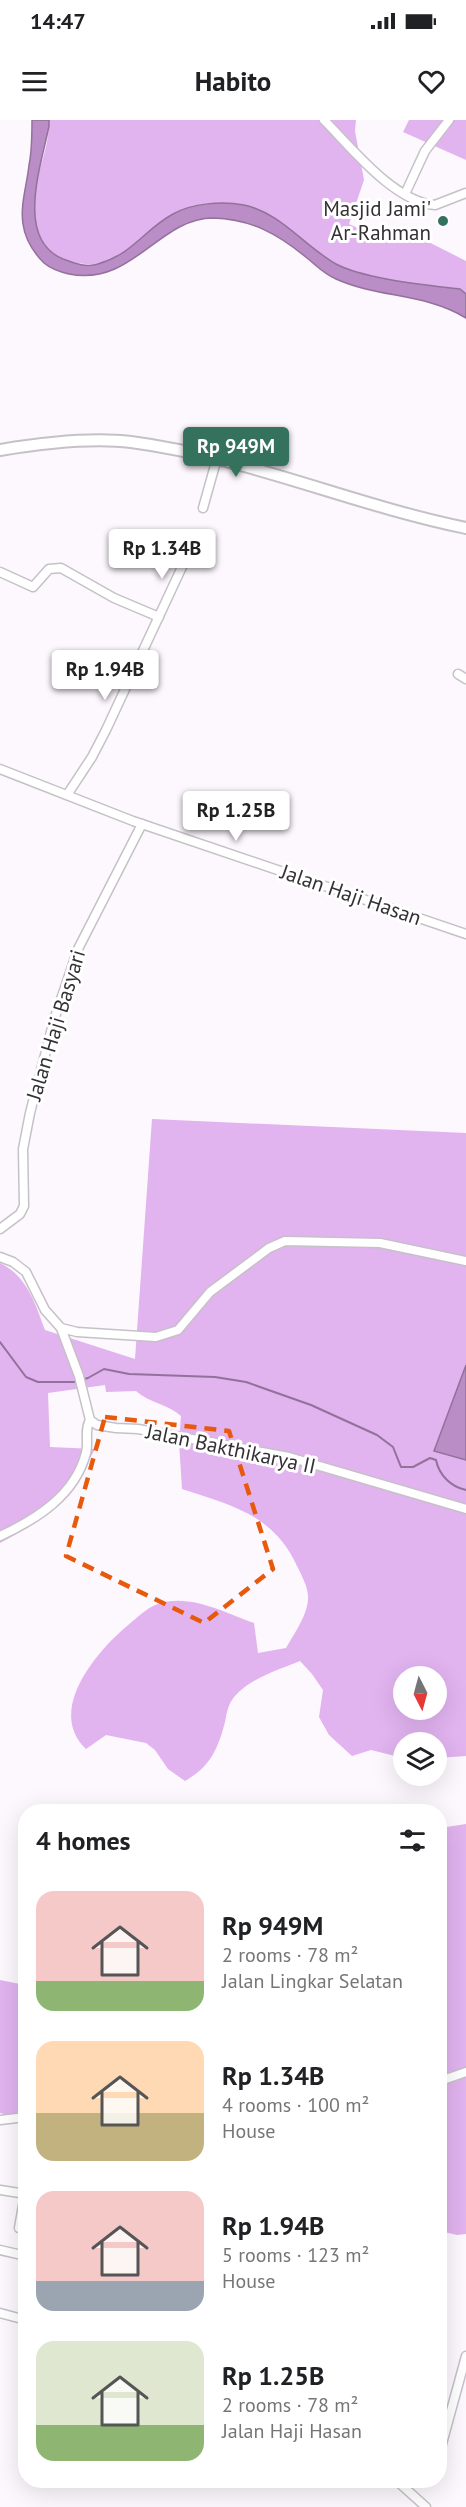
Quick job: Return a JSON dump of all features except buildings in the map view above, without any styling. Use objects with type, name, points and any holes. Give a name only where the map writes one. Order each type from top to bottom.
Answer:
[{"type":"street","points":[[324,120],[388,183],[405,194],[435,205],[466,193]]},
{"type":"street","points":[[405,194],[425,152],[449,120]]},
{"type":"street","points":[[0,450],[58,443],[131,442],[217,458],[418,518],[466,528]]},
{"type":"street","points":[[203,508],[217,458]]},
{"type":"street","points":[[67,795],[106,730],[188,554]]},
{"type":"street","points":[[0,572],[33,587],[49,569],[61,568],[114,598],[159,617]]},
{"type":"street","points":[[458,674],[466,679]]},
{"type":"street","name":"Jalan Haji Hasan","points":[[0,769],[142,824],[466,934]]},
{"type":"street","name":"Jalan Haji Basyari","points":[[0,1229],[20,1214],[24,1206],[23,1149],[30,1113],[54,1020],[78,949],[142,824]]},
{"type":"street","points":[[61,1328],[77,1332],[156,1337],[172,1333],[181,1327],[200,1303],[224,1281],[269,1248],[290,1240],[380,1243],[466,1261]]},
{"type":"street","points":[[0,1257],[13,1262],[26,1272],[45,1310],[61,1328],[80,1380],[90,1420],[87,1427],[87,1450],[83,1462],[77,1476],[63,1495],[30,1521],[0,1536]]},
{"type":"street","name":"Jalan Bakthikarya II","points":[[90,1420],[97,1425],[138,1429],[289,1457],[466,1509]]},
{"type":"street","points":[[447,2078],[466,2072]]},
{"type":"street","points":[[0,2120],[18,2118]]},
{"type":"street","points":[[0,2190],[18,2193]]},
{"type":"street","points":[[0,2250],[18,2254]]},
{"type":"street","points":[[0,2313],[18,2318]]},
{"type":"street","points":[[447,2425],[466,2356]]},
{"type":"street","points":[[409,2488],[426,2507]]},
{"type":"highlighted area","points":[[105,1417],[229,1431],[273,1569],[204,1623],[66,1556]]},
{"type":"shaded area","points":[[32,120],[49,120],[37,179],[35,218],[39,235],[48,249],[63,259],[85,265],[98,264],[121,254],[163,220],[181,210],[207,204],[244,205],[281,222],[324,257],[348,269],[396,281],[460,289],[466,294],[466,318],[435,304],[368,290],[336,279],[275,235],[240,221],[227,219],[213,218],[194,221],[160,239],[128,262],[110,271],[91,275],[69,274],[53,269],[44,263],[33,250],[23,224],[22,210],[31,154]]},
{"type":"shaded area","points":[[49,120],[356,120],[355,131],[364,180],[349,224],[388,242],[397,226],[466,261],[466,294],[460,289],[396,281],[347,269],[324,256],[269,215],[235,204],[207,204],[180,210],[109,260],[96,264],[62,258],[51,252],[43,242],[34,219],[34,194],[46,145]]},
{"type":"shaded area","points":[[409,120],[466,120],[466,160],[403,132]]},
{"type":"shaded area","points":[[152,1119],[466,1133],[466,1365],[435,1451],[466,1460],[466,1756],[447,1757],[447,1732],[393,1732],[393,1756],[371,1750],[352,1756],[329,1735],[319,1717],[323,1690],[300,1661],[257,1679],[235,1696],[229,1705],[219,1741],[212,1756],[201,1770],[185,1781],[168,1769],[155,1750],[146,1743],[106,1735],[86,1749],[75,1734],[71,1717],[73,1700],[80,1683],[102,1651],[147,1609],[161,1603],[184,1601],[208,1606],[254,1623],[258,1653],[286,1648],[306,1609],[308,1592],[287,1549],[263,1523],[234,1507],[182,1489],[179,1442],[181,1416],[136,1391],[106,1392],[105,1385],[48,1393],[50,1447],[95,1449],[76,1482],[57,1505],[33,1524],[0,1543],[0,1263],[17,1275],[29,1291],[45,1330],[135,1359]]},
{"type":"shaded area","points":[[466,1365],[466,1460],[434,1451]]},
{"type":"shaded area","points":[[466,1824],[466,2234],[457,2235],[447,2233],[447,1827]]},
{"type":"shaded area","points":[[0,1980],[18,1984],[18,2118],[0,2113]]},
{"type":"waterway","points":[[0,1342],[26,1377],[38,1382],[74,1382],[88,1378],[104,1369],[129,1374],[215,1377],[246,1382],[311,1405],[377,1435],[393,1447],[401,1467],[413,1467],[430,1458],[436,1460],[446,1480],[466,1490]]},
{"type":"place","name":"Masjid Jami' Ar-Rahman","points":[[443,221]]}]
